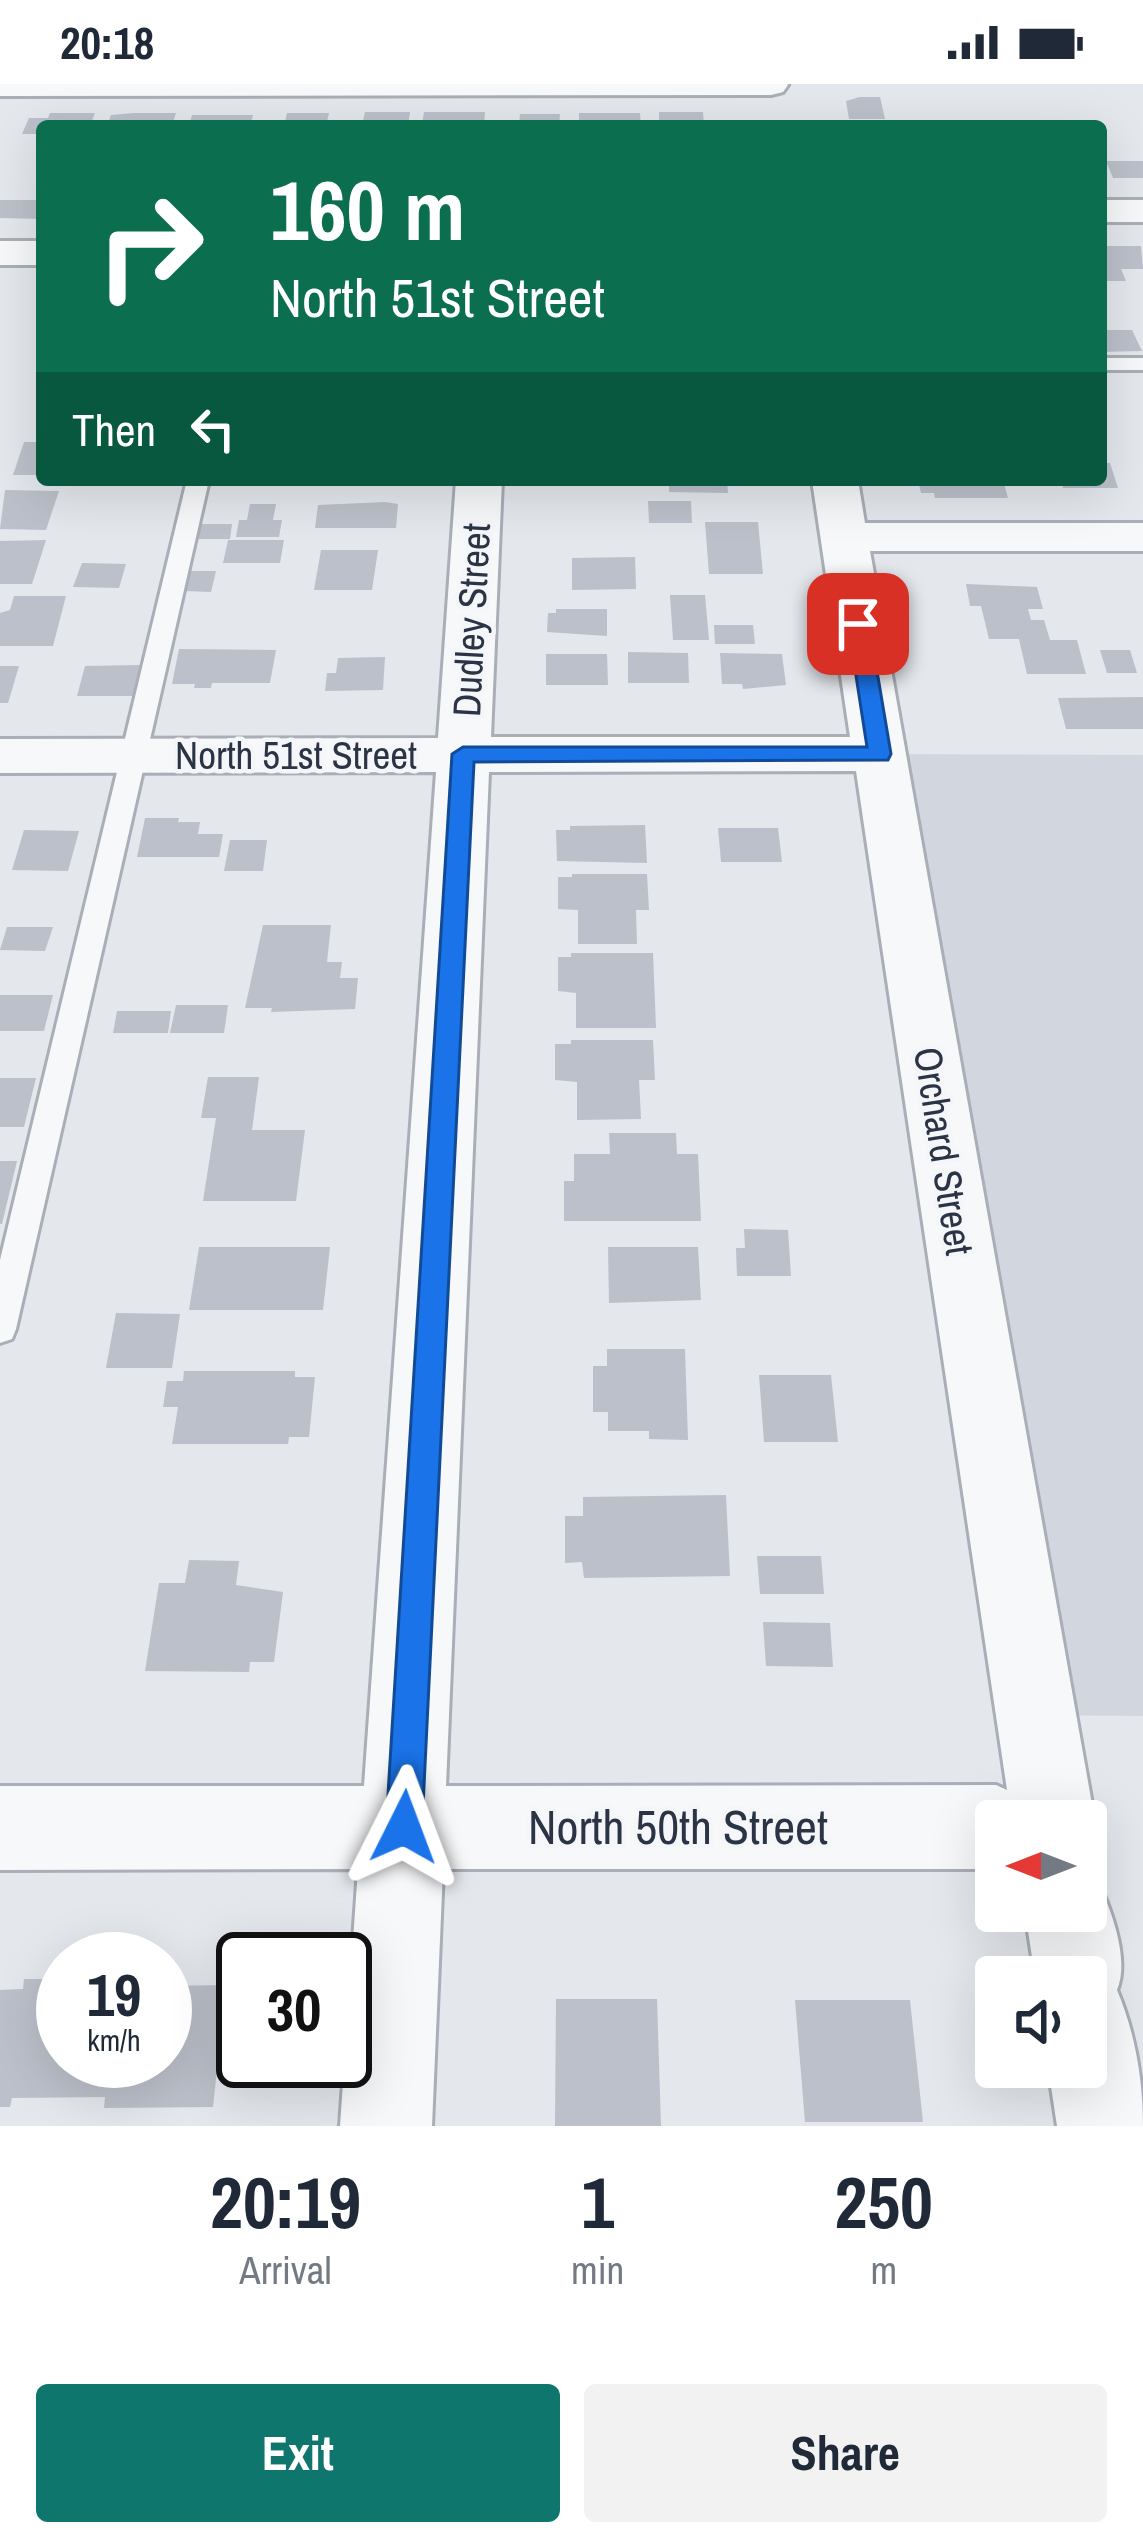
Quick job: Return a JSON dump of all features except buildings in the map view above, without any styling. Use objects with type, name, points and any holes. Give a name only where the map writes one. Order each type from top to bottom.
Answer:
[{"type":"street","points":[[0,86],[771,84],[777,120]]},
{"type":"street","points":[[1107,211],[1143,211]]},
{"type":"street","name":"Dudley Street","points":[[386,2126],[479,486]]},
{"type":"street","points":[[840,508],[1143,537]]},
{"type":"street","name":"Orchard Street","points":[[840,508],[1050,1800]]},
{"type":"street","name":"North 51st Street","points":[[0,756],[880,754]]},
{"type":"street","name":"North 50th Street","points":[[0,1828],[975,1827]]},
{"type":"street","points":[[1097,2088],[1103,2126]]},
{"type":"lane","points":[[1107,364],[1143,364]]},
{"type":"lane","points":[[0,1329],[197,486]]},
{"type":"shaded area","points":[[880,754],[1143,755],[1143,1716],[1036,1715]]},
{"type":"route","points":[[404,1827],[463,754],[880,754],[858,624]]}]
